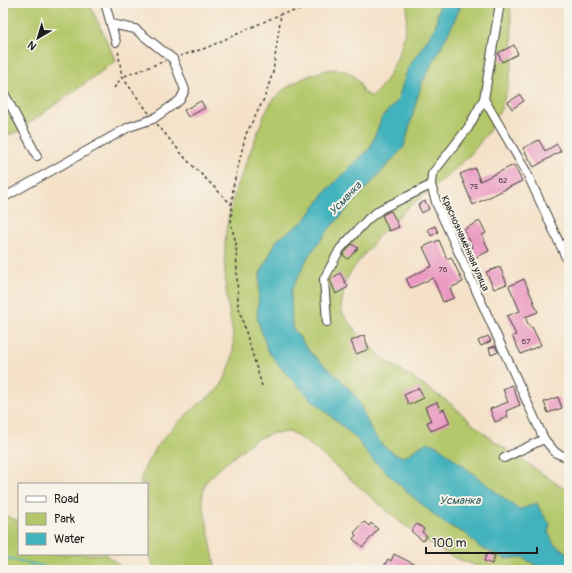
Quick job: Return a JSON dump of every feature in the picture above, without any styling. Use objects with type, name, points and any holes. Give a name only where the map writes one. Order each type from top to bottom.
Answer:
[{"type":"street","points":[[105,3],[116,42]]},
{"type":"street","points":[[327,322],[324,279],[340,250],[368,219],[381,210],[431,185],[432,174],[468,128],[484,99],[500,3]]},
{"type":"street","points":[[3,198],[129,127],[154,119],[180,100],[185,90],[173,59],[135,29],[111,24]]},
{"type":"street","points":[[3,91],[37,156]]},
{"type":"street","points":[[484,99],[526,171],[569,264]]},
{"type":"street","name":"Краснознамённая улица","points":[[431,185],[437,205],[544,439],[556,454],[569,458]]},
{"type":"street","points":[[504,458],[544,439]]},
{"type":"path","points":[[114,88],[122,77],[206,48],[281,14],[332,3]]},
{"type":"path","points":[[262,386],[238,305],[236,243],[231,224],[233,187],[246,134],[264,99],[273,72],[281,14]]},
{"type":"path","points":[[116,42],[122,77],[186,159],[232,205]]},
{"type":"green space","points":[[3,3],[89,3],[116,61],[17,132],[3,136]]},
{"type":"green space","points":[[407,3],[510,3],[513,54],[508,87],[501,109],[488,132],[471,154],[444,179],[406,209],[377,238],[355,266],[346,280],[341,307],[343,314],[364,341],[384,359],[450,403],[494,441],[569,492],[569,570],[487,570],[451,556],[400,522],[312,446],[291,432],[274,433],[256,439],[221,467],[205,483],[202,499],[216,570],[154,570],[148,548],[148,483],[140,483],[142,474],[160,443],[185,416],[219,388],[229,370],[233,350],[233,333],[227,298],[225,255],[226,230],[236,189],[268,108],[274,99],[290,85],[317,73],[336,69],[353,75],[360,84],[362,91],[372,97],[388,77],[394,65],[403,41],[407,16]]},
{"type":"green space","points":[[3,515],[18,521],[18,555],[106,555],[125,570],[3,570]]},
{"type":"water","name":"Усманка","points":[[437,3],[462,3],[453,24],[421,85],[404,147],[331,227],[309,255],[291,291],[292,327],[310,352],[342,381],[357,398],[372,432],[382,445],[395,454],[404,457],[427,442],[438,446],[519,510],[537,503],[550,524],[548,532],[554,544],[569,554],[569,570],[544,570],[522,557],[506,559],[479,547],[466,534],[444,523],[406,491],[371,458],[356,438],[310,398],[284,372],[268,351],[257,319],[260,274],[277,240],[304,221],[328,189],[370,148],[382,117],[397,101],[408,68],[435,28],[439,7]]},
{"type":"building","points":[[514,45],[518,54],[502,62],[498,53]]},
{"type":"building","points":[[520,95],[524,101],[512,109],[508,102]]},
{"type":"building","points":[[201,101],[205,108],[188,117],[184,110]]},
{"type":"building","points":[[539,140],[545,151],[557,144],[561,151],[534,167],[523,148]]},
{"type":"building","points":[[514,165],[522,181],[473,205],[460,174],[475,168],[480,181]]},
{"type":"building","points":[[425,201],[429,209],[422,213],[418,205]]},
{"type":"building","points":[[391,211],[399,227],[389,231],[382,215]]},
{"type":"building","points":[[480,221],[486,233],[482,235],[489,251],[474,258],[470,249],[473,248],[464,229]]},
{"type":"building","points":[[435,226],[438,232],[431,236],[428,229]]},
{"type":"building","points":[[439,240],[447,259],[451,257],[463,282],[450,288],[454,298],[443,302],[433,278],[411,288],[406,279],[432,266],[423,247]]},
{"type":"building","points":[[352,244],[358,248],[348,259],[343,255]]},
{"type":"building","points":[[500,267],[507,284],[494,289],[486,272]]},
{"type":"building","points":[[340,273],[348,287],[336,294],[330,280]]},
{"type":"building","points":[[524,279],[538,312],[525,317],[541,345],[521,354],[512,336],[516,335],[507,316],[520,311],[509,286]]},
{"type":"building","points":[[364,335],[369,349],[356,354],[351,341]]},
{"type":"building","points":[[488,336],[491,341],[481,346],[478,341]]},
{"type":"building","points":[[495,346],[498,352],[491,355],[489,348]]},
{"type":"building","points":[[512,385],[520,405],[506,411],[508,417],[495,422],[490,409],[508,402],[503,389]]},
{"type":"building","points":[[419,388],[424,398],[409,405],[404,395]]},
{"type":"building","points":[[558,397],[562,408],[548,413],[544,402]]},
{"type":"building","points":[[437,402],[440,411],[444,409],[450,423],[431,431],[427,422],[431,421],[425,407]]},
{"type":"building","points":[[364,522],[369,526],[371,523],[378,529],[363,547],[353,539],[356,535],[354,533]]},
{"type":"building","points":[[417,524],[424,529],[422,532],[427,536],[423,541],[411,531]]},
{"type":"building","points":[[487,553],[495,556],[492,564],[484,561]]},
{"type":"building","points":[[394,554],[414,564],[411,570],[383,568],[388,559],[391,561]]},
{"type":"waterway","points":[[3,557],[57,570]]}]
